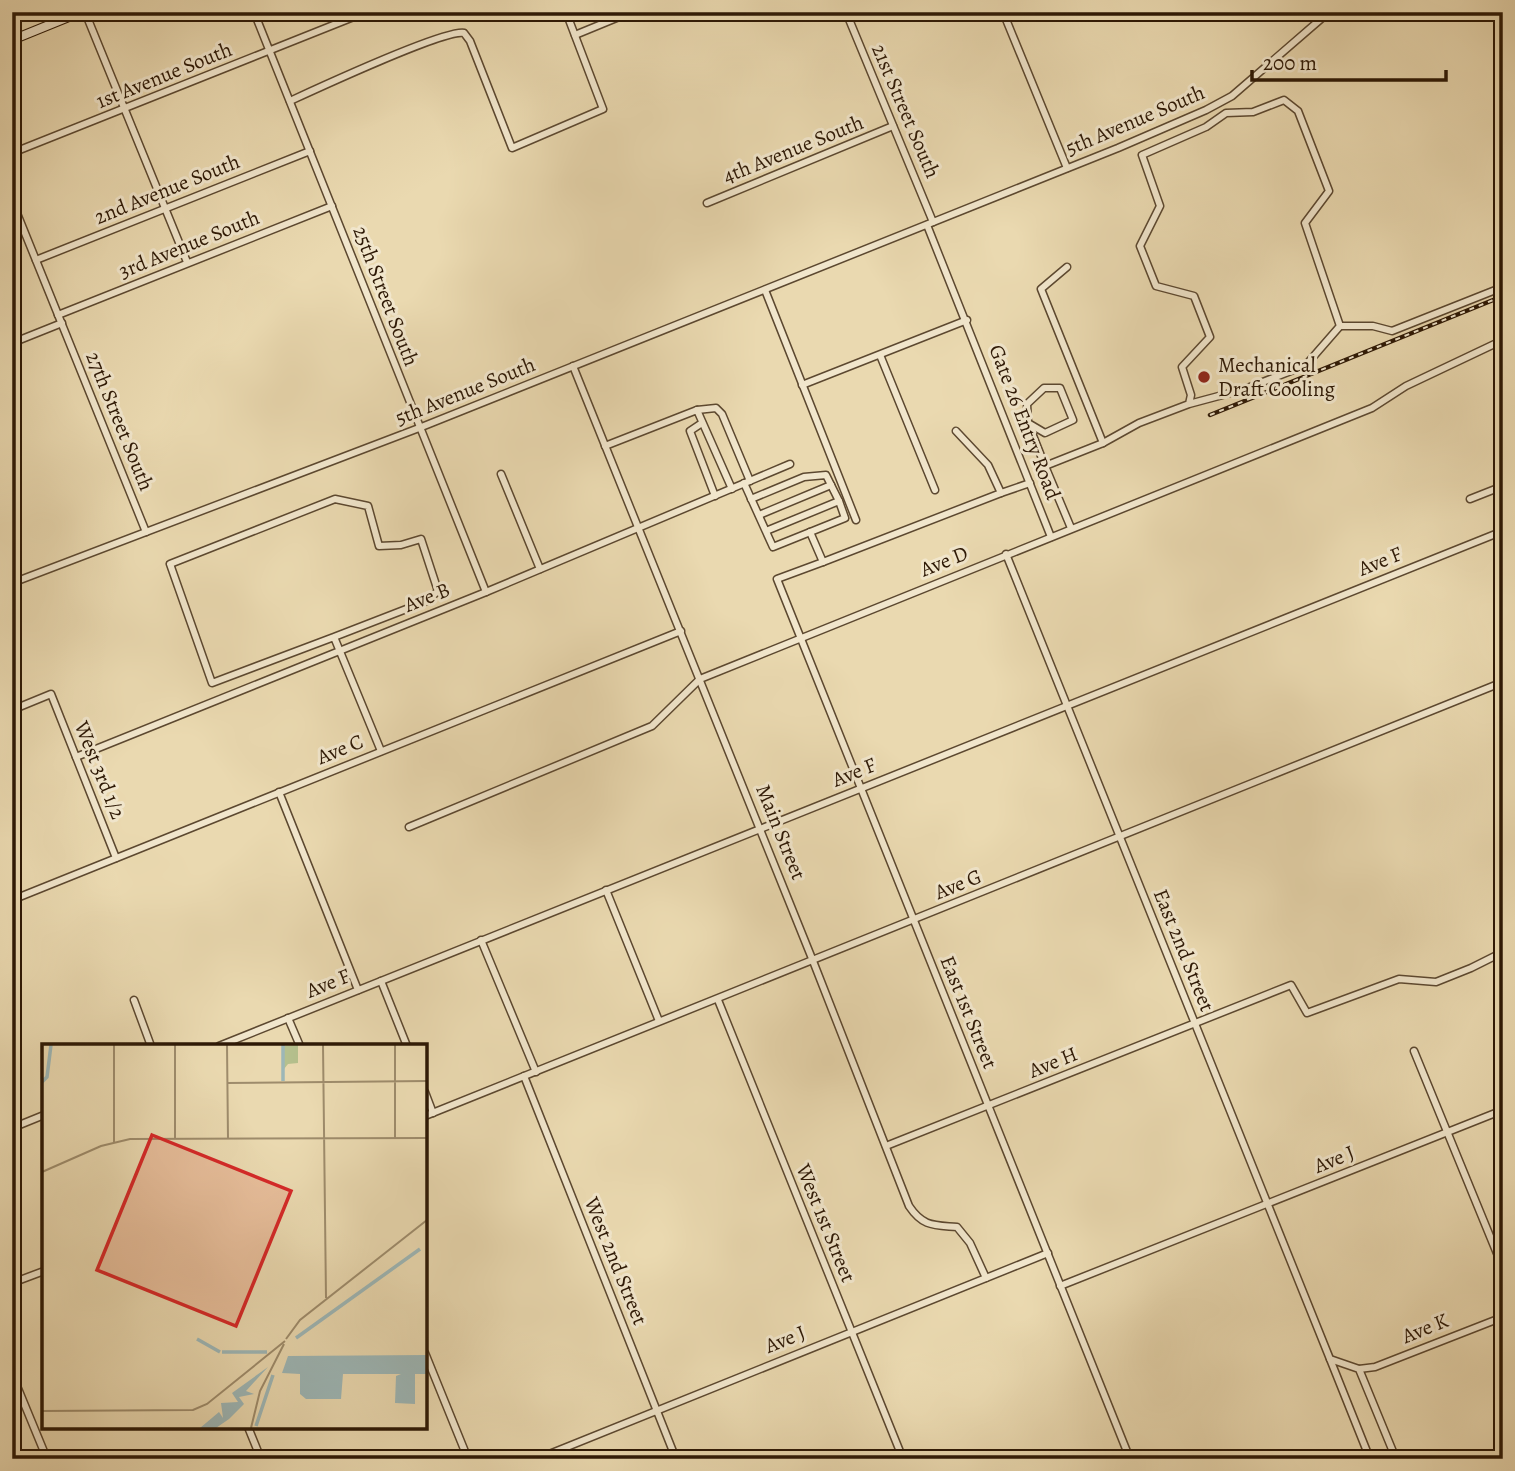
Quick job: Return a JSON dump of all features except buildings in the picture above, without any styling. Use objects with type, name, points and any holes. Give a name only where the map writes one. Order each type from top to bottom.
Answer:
[{"type":"main road","points":[[12,40],[83,12]]},
{"type":"street","points":[[83,12],[187,262]]},
{"type":"street","name":"25th Street South","points":[[254,12],[486,592]]},
{"type":"street","name":"1st Avenue South","points":[[12,153],[366,12]]},
{"type":"street","points":[[290,101],[458,31],[464,33],[470,41],[512,148],[603,109],[566,12]]},
{"type":"street","name":"21st Street South","points":[[846,12],[967,320]]},
{"type":"street","points":[[1003,12],[1067,168]]},
{"type":"street","name":"5th Avenue South","points":[[12,583],[419,428],[930,224],[1206,110],[1232,96],[1329,12]]},
{"type":"street","points":[[575,34],[628,13]]},
{"type":"street","points":[[1189,404],[1191,395],[1182,367],[1210,337],[1194,296],[1156,286],[1140,246],[1160,206],[1142,155],[1206,127],[1226,113],[1253,112],[1284,100],[1298,111],[1329,191],[1304,223],[1339,326]]},
{"type":"street","name":"4th Avenue South","points":[[706,203],[893,126]]},
{"type":"street","name":"2nd Avenue South","points":[[36,260],[310,151]]},
{"type":"street","points":[[12,201],[58,314]]},
{"type":"street","name":"3rd Avenue South","points":[[58,314],[332,206]]},
{"type":"street","points":[[1067,267],[1041,289],[1103,443]]},
{"type":"street","points":[[1045,466],[1103,443],[1139,423],[1189,404],[1245,390],[1306,365],[1339,326],[1373,326],[1392,331],[1503,287]]},
{"type":"street","points":[[765,290],[856,520]]},
{"type":"street","name":"27th Street South","points":[[58,314],[146,532]]},
{"type":"street","points":[[802,385],[967,320]]},
{"type":"street","name":"Gate 26 Entry Road","points":[[967,320],[1051,537]]},
{"type":"street","points":[[12,343],[62,323]]},
{"type":"street","name":"Ave D","points":[[409,827],[652,726],[700,679],[1372,408],[1406,386],[1503,340]]},
{"type":"street","points":[[880,355],[935,491]]},
{"type":"street","name":"Main Street","points":[[573,366],[909,1206],[918,1220],[957,1227],[970,1243],[986,1278]]},
{"type":"street","points":[[1028,423],[1045,433],[1073,420],[1060,388],[1044,388],[1027,404],[1028,423],[1071,528]]},
{"type":"street","points":[[605,446],[697,410],[716,408],[722,414],[751,499],[773,547],[845,518],[826,475],[804,477],[751,499]]},
{"type":"street","points":[[697,410],[732,489]]},
{"type":"street","points":[[702,424],[690,431],[715,496]]},
{"type":"street","points":[[956,431],[988,465],[1002,493]]},
{"type":"street","name":"Ave B","points":[[76,757],[486,592],[789,464]]},
{"type":"street","points":[[500,474],[540,569]]},
{"type":"street","points":[[810,532],[823,562],[1030,483]]},
{"type":"street","points":[[759,515],[831,485]]},
{"type":"street","points":[[1470,499],[1503,486]]},
{"type":"street","points":[[335,499],[368,506],[379,546],[401,545],[421,539],[438,590],[427,601],[334,637],[212,683],[170,564],[335,499]]},
{"type":"street","points":[[766,531],[839,501]]},
{"type":"street","name":"Ave F","points":[[224,1044],[1503,531]]},
{"type":"street","name":"East 2nd Street","points":[[1006,554],[1370,1459]]},
{"type":"street","name":"East 1st Street","points":[[823,562],[777,579],[1130,1459]]},
{"type":"street","name":"Ave C","points":[[12,900],[681,631]]},
{"type":"street","points":[[334,637],[381,751]]},
{"type":"street","name":"Ave G","points":[[427,1115],[1503,682]]},
{"type":"street","name":"West 3rd 1/2","points":[[12,710],[51,694],[117,858]]},
{"type":"street","points":[[279,792],[358,990]]},
{"type":"street","points":[[606,890],[659,1021]]},
{"type":"street","points":[[481,940],[536,1072]]},
{"type":"street","name":"Ave H","points":[[886,1146],[1291,985],[1307,1013],[1399,979],[1436,982],[1503,952]]},
{"type":"street","points":[[381,981],[406,1044]]},
{"type":"street","points":[[134,1000],[150,1044]]},
{"type":"street","name":"West 1st Street","points":[[718,1000],[903,1459]]},
{"type":"street","points":[[288,1018],[299,1044]]},
{"type":"street","points":[[1414,1051],[1503,1268]]},
{"type":"street","name":"West 2nd Street","points":[[524,1076],[676,1459]]},
{"type":"street","points":[[427,1097],[433,1113]]},
{"type":"street","name":"Ave J","points":[[1060,1286],[1503,1110]]},
{"type":"street","points":[[12,1128],[42,1116]]},
{"type":"street","name":"Ave J","points":[[537,1459],[1048,1253]]},
{"type":"street","points":[[12,1283],[42,1272]]},
{"type":"street","name":"Ave K","points":[[1359,1370],[1376,1367],[1503,1317]]},
{"type":"street","points":[[427,1358],[468,1459]]},
{"type":"street","points":[[1330,1359],[1359,1370],[1396,1459]]},
{"type":"street","points":[[12,1374],[47,1459]]},
{"type":"street","points":[[249,1429],[261,1459]]},
{"type":"railway","points":[[1210,415],[1503,296]]},
{"type":"place","name":"Mechanical Draft Cooling","points":[[1204,377]]}]
